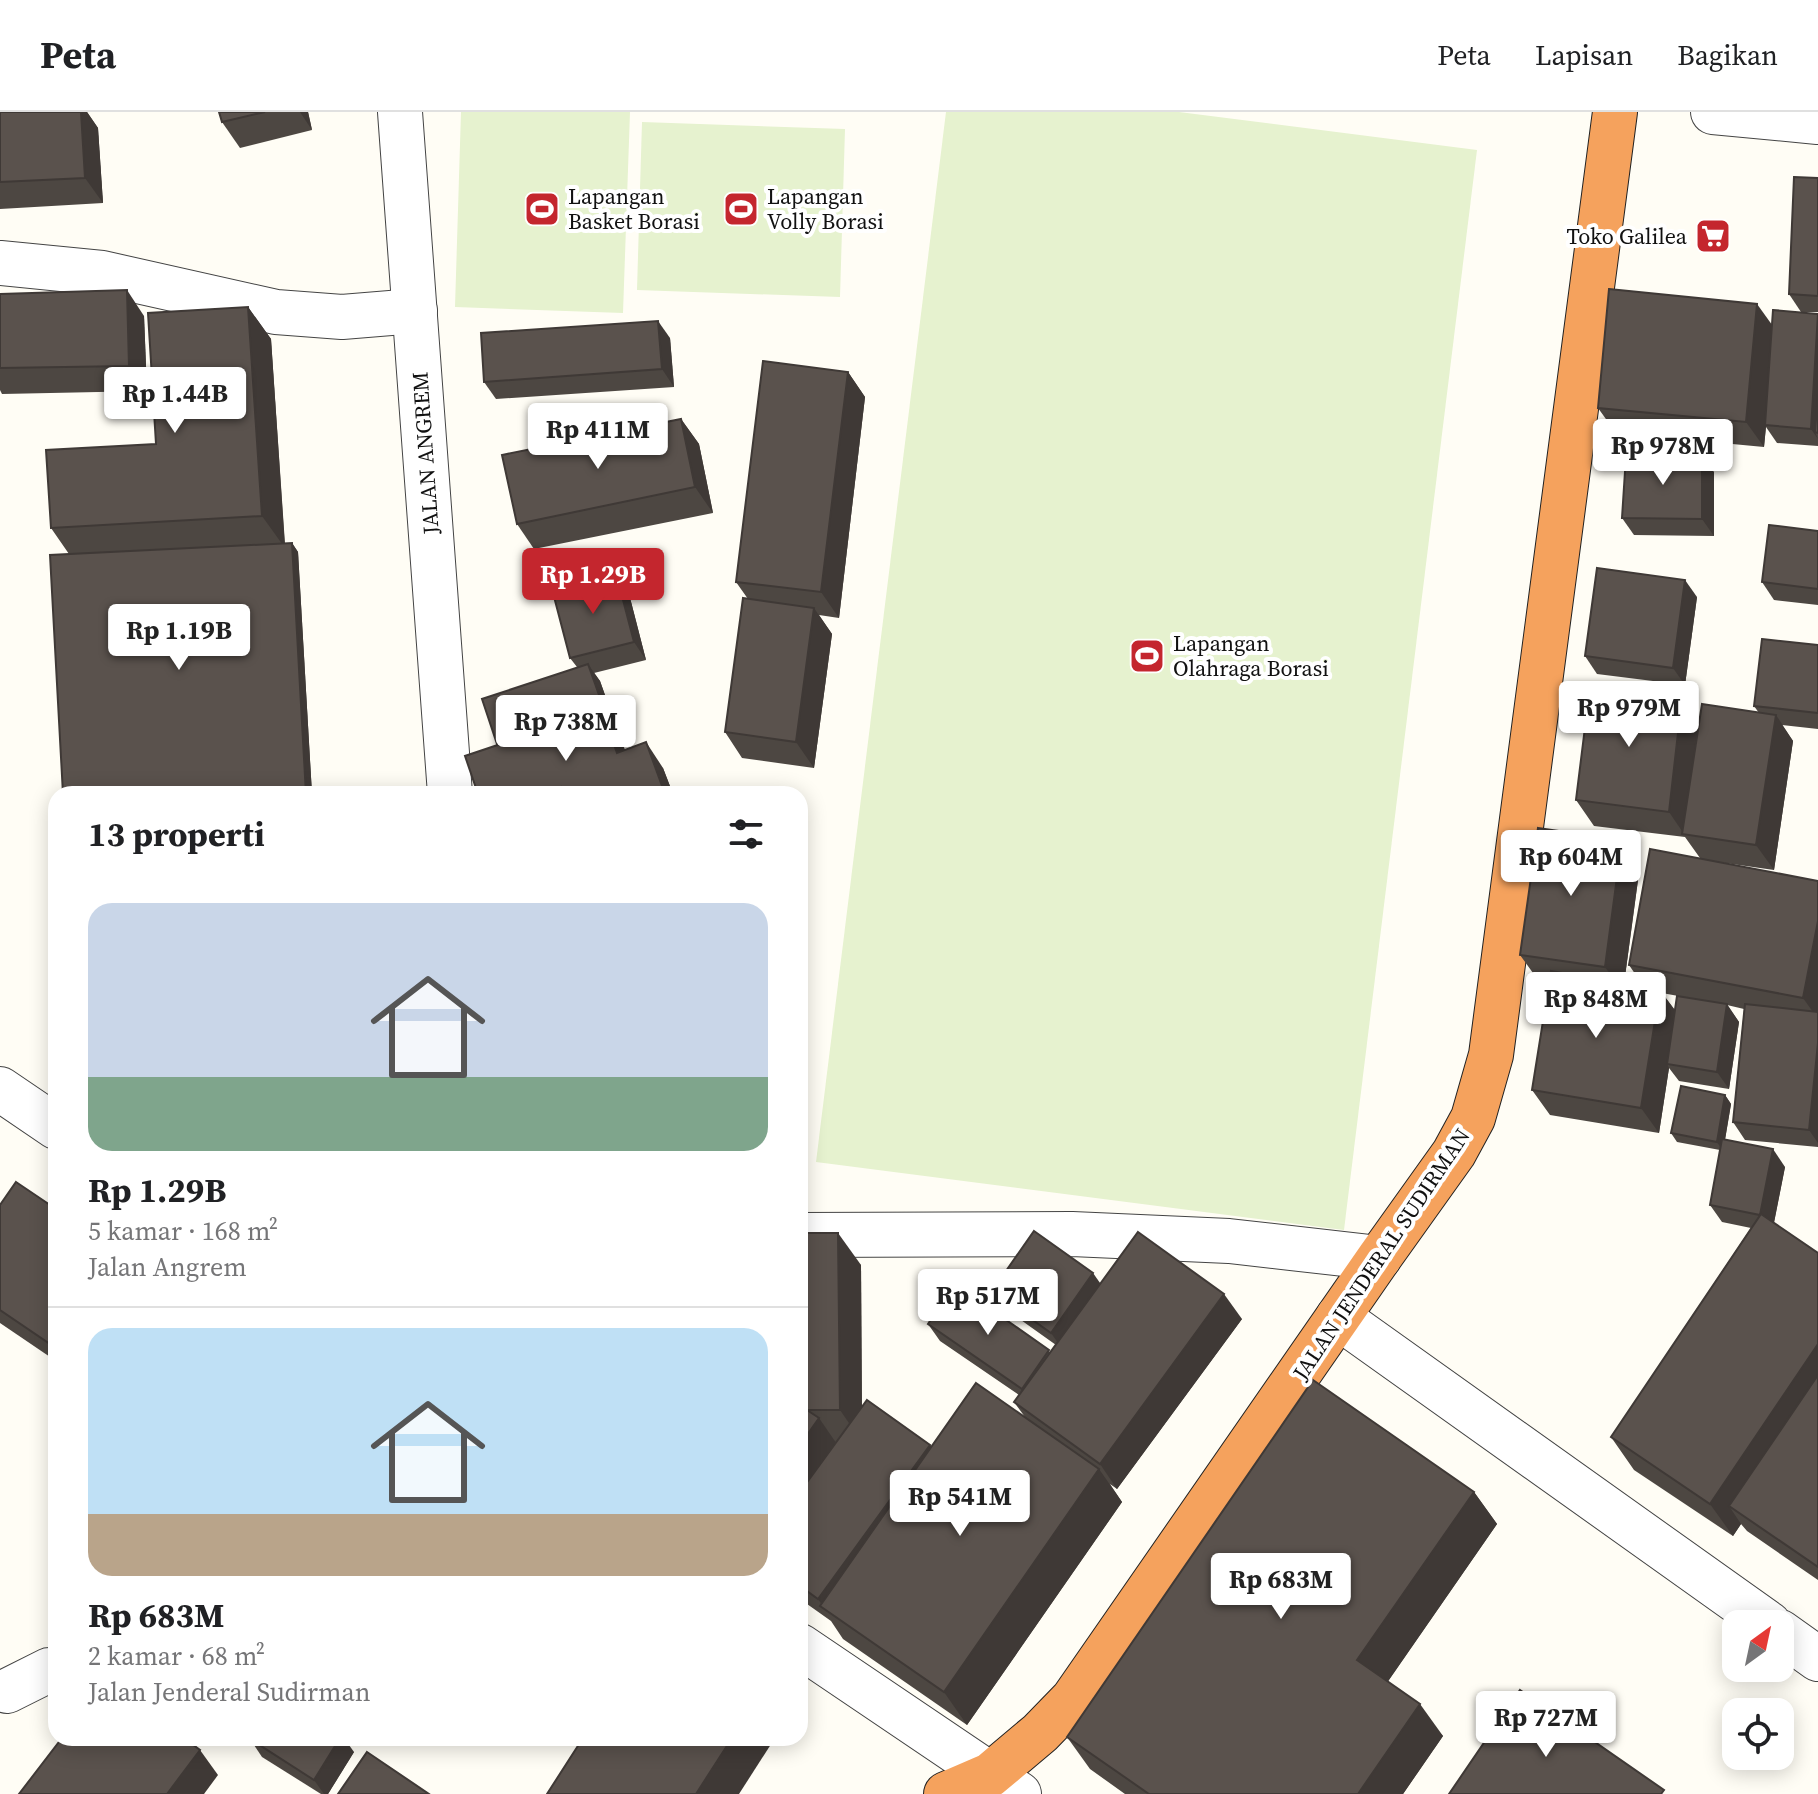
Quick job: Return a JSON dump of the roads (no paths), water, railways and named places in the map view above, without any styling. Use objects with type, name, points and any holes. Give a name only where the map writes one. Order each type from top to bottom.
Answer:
[{"type":"highway","name":"JALAN JENDERAL SUDIRMAN","points":[[946,1794],[1004,1785],[1040,1733],[1073,1699],[1454,1153],[1473,1118],[1491,1055],[1615,112]]},
{"type":"street","name":"JALAN ANGREM","points":[[400,112],[449,786]]},
{"type":"street","points":[[1713,112],[1818,122]]},
{"type":"street","points":[[0,263],[102,273],[276,312],[342,317],[415,311]]},
{"type":"street","points":[[0,1089],[48,1122]]},
{"type":"street","points":[[808,1235],[1072,1234],[1229,1241],[1379,1258]]},
{"type":"street","points":[[1338,1317],[1749,1610]]},
{"type":"street","points":[[1794,1642],[1818,1659]]},
{"type":"street","points":[[808,1651],[1004,1785]]},
{"type":"street","points":[[7,1691],[48,1670]]},
{"type":"place","name":"Lapangan Basket Borasi","points":[[542,209]]},
{"type":"place","name":"Lapangan Volly Borasi","points":[[741,209]]},
{"type":"place","name":"Toko Galilea","points":[[1713,236]]},
{"type":"place","name":"Lapangan Olahraga Borasi","points":[[1147,656]]}]
